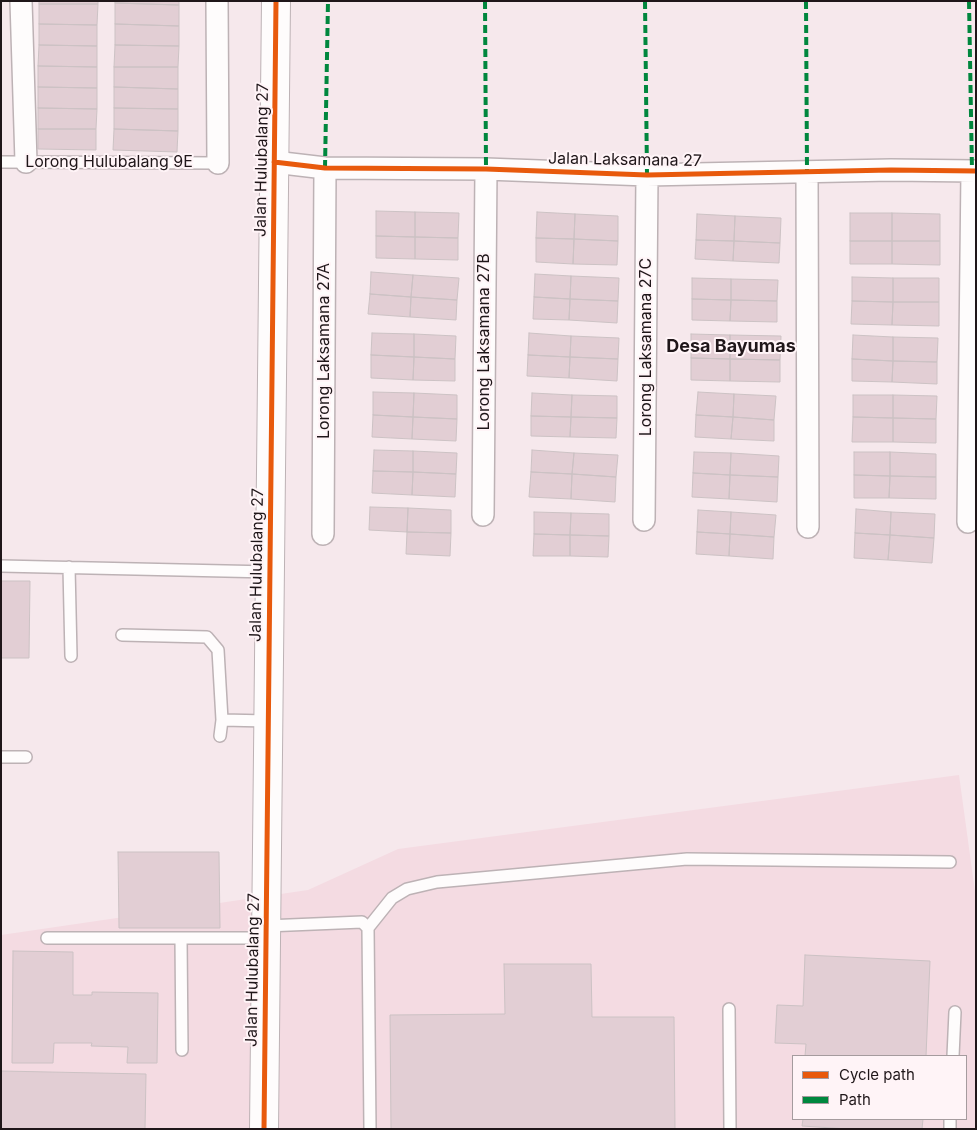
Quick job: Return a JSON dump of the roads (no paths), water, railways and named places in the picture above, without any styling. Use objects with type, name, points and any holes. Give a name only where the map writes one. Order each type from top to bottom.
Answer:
[{"type":"street","points":[[21,1],[26,162]]},
{"type":"street","points":[[217,1],[218,162]]},
{"type":"street","name":"Jalan Hulubalang 27","points":[[264,1129],[276,1]]},
{"type":"street","name":"Jalan Laksamana 27","points":[[274,162],[325,168],[486,169],[647,175],[974,171]]},
{"type":"street","name":"Lorong Laksamana 27A","points":[[323,534],[325,168]]},
{"type":"street","name":"Lorong Laksamana 27B","points":[[483,515],[486,169]]},
{"type":"street","points":[[968,522],[974,171]]},
{"type":"street","points":[[807,172],[808,527]]},
{"type":"street","name":"Lorong Laksamana 27C","points":[[644,520],[647,175]]},
{"type":"lane","name":"Lorong Hulubalang 9E","points":[[1,162],[218,162]]},
{"type":"lane","points":[[1,566],[270,572]]},
{"type":"lane","points":[[69,568],[71,656]]},
{"type":"lane","points":[[122,635],[207,637],[218,650],[222,720],[220,736]]},
{"type":"lane","points":[[222,720],[268,721]]},
{"type":"lane","points":[[1,757],[26,757]]},
{"type":"lane","points":[[370,1129],[368,928],[392,898],[407,889],[437,882],[687,859],[950,862]]},
{"type":"lane","points":[[47,938],[181,938],[266,932],[362,922],[368,928]]},
{"type":"lane","points":[[181,938],[182,1050]]},
{"type":"lane","points":[[729,1009],[730,1129]]},
{"type":"lane","points":[[953,1055],[955,1012]]},
{"type":"district","name":"Desa Bayumas","points":[[731,347]]}]
